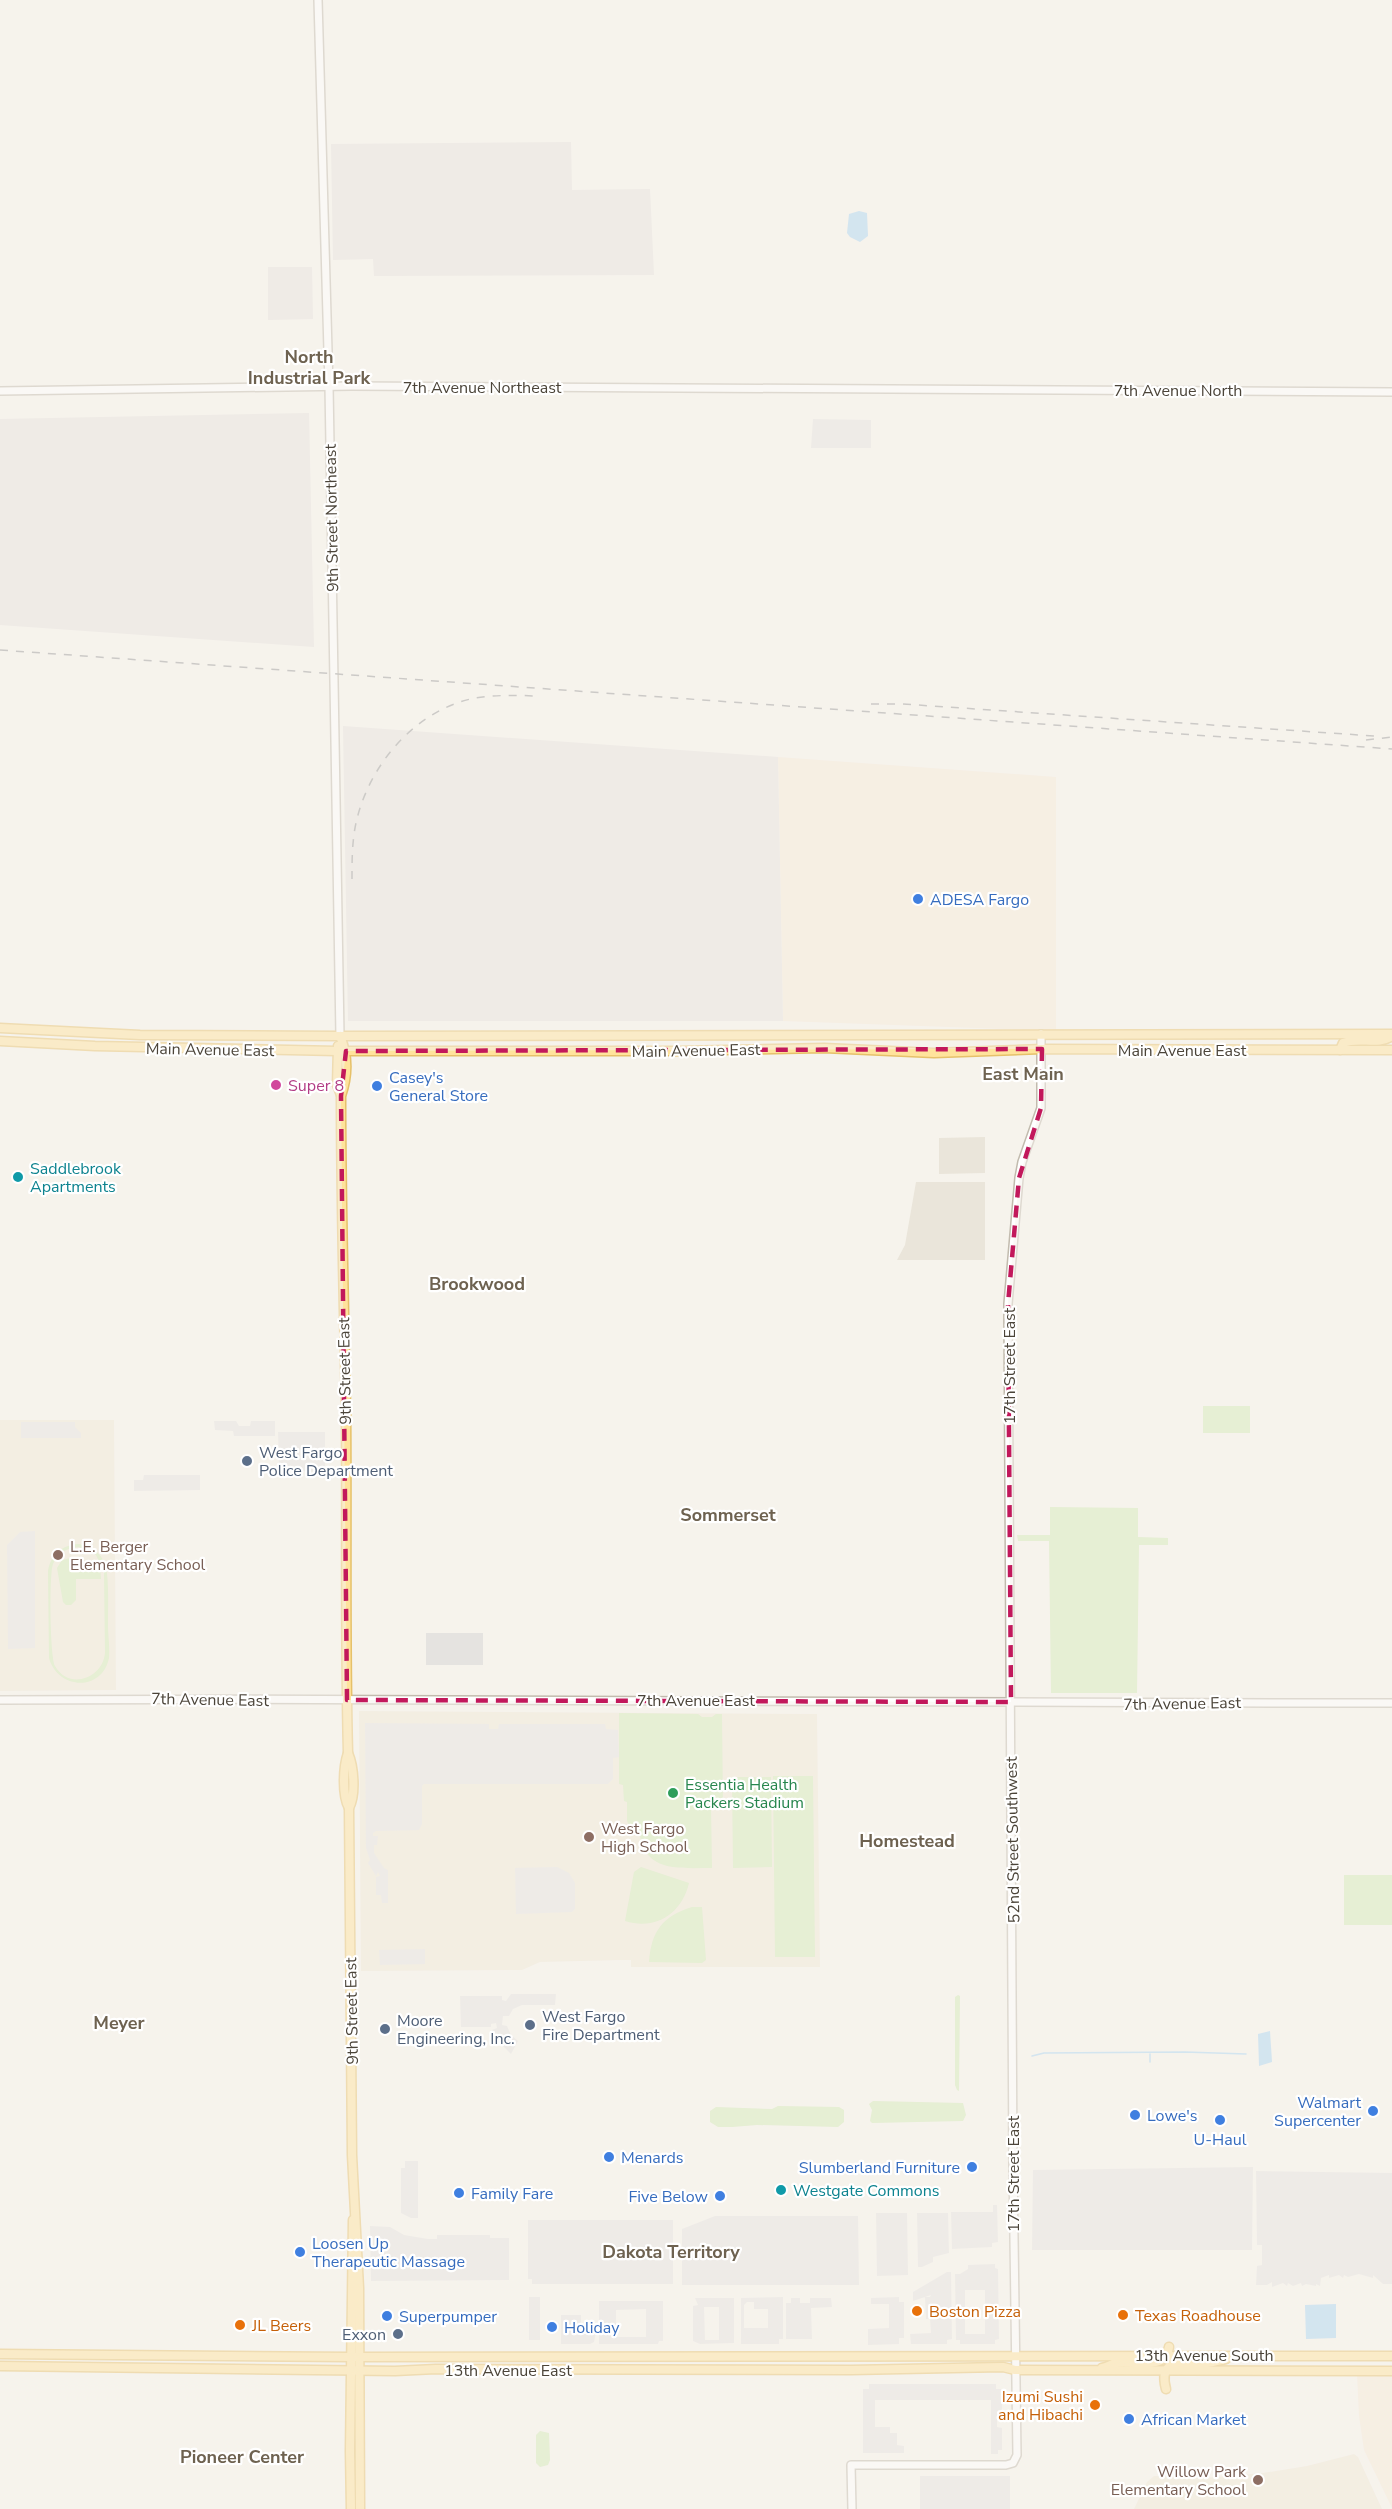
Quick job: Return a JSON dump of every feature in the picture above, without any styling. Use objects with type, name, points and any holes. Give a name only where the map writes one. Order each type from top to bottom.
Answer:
[{"type":"main road","name":"Main Avenue East","points":[[0,1028],[140,1035],[1392,1035]]},
{"type":"main road","points":[[0,1033],[26,1028]]},
{"type":"main road","points":[[196,1048],[203,1040],[243,1040],[259,1035]]},
{"type":"main road","points":[[1340,1050],[1343,1043],[1350,1040],[1385,1040],[1392,1035]]},
{"type":"main road","name":"9th Street East","points":[[340,1036],[342,1051],[337,1085],[341,1096],[348,1754],[345,1761],[346,1802],[349,1808],[354,2213],[351,2226],[360,2509]]},
{"type":"main road","name":"Main Avenue East","points":[[0,1041],[95,1046],[342,1051],[678,1051],[824,1048],[934,1053],[1042,1049],[1392,1050]]},
{"type":"main road","points":[[1096,2370],[1116,2363],[1157,2363],[1168,2351],[1166,2341],[1159,2353],[1149,2355]]},
{"type":"main road","name":"13th Avenue South","points":[[1015,2355],[1149,2355],[1168,2351],[1184,2356],[1392,2356]]},
{"type":"main road","name":"13th Avenue East","points":[[0,2354],[850,2358],[1015,2355]]},
{"type":"main road","points":[[1182,2371],[1172,2376],[1166,2389],[1164,2374],[1178,2363],[1211,2362],[1238,2355]]},
{"type":"main road","name":"13th Avenue East","points":[[0,2366],[356,2370],[851,2370],[1003,2367],[1016,2370]]},
{"type":"main road","name":"9th Street East","points":[[351,2509],[356,2370]]},
{"type":"main road","name":"13th Avenue South","points":[[1016,2370],[1139,2371],[1164,2374],[1182,2371],[1392,2371]]},
{"type":"street","name":"9th Street Northeast","points":[[318,0],[329,386],[340,1036]]},
{"type":"street","name":"7th Avenue Northeast","points":[[0,391],[329,386],[963,389]]},
{"type":"street","name":"7th Avenue North","points":[[963,389],[1392,392]]},
{"type":"street","name":"17th Street East","points":[[1011,1702],[1008,1304],[1019,1178],[1022,1162],[1041,1108],[1041,1034]]},
{"type":"street","name":"7th Avenue East","points":[[0,1700],[1392,1703]]},
{"type":"street","name":"52nd Street Southwest","points":[[1011,1702],[1013,1978]]},
{"type":"street","name":"17th Street East","points":[[852,2509],[851,2465],[992,2465],[1010,2464],[1016,2458],[1013,1978]]},
{"type":"highlighted area","points":[[1042,1049],[1041,1108],[1019,1178],[1008,1304],[1011,1702],[347,1700],[341,1096],[346,1051]]},
{"type":"shaded area","points":[[571,142],[572,190],[650,189],[654,275],[374,276],[373,259],[333,260],[331,144]]},
{"type":"shaded area","points":[[268,267],[312,267],[313,319],[268,320]]},
{"type":"shaded area","points":[[309,413],[314,647],[0,625],[0,419]]},
{"type":"shaded area","points":[[813,419],[871,420],[871,448],[811,448]]},
{"type":"shaded area","points":[[343,726],[778,757],[783,1021],[348,1021]]},
{"type":"shaded area","name":"ADESA Fargo","points":[[778,757],[1056,777],[1056,1031],[783,1021]]},
{"type":"shaded area","points":[[985,1137],[985,1173],[939,1174],[939,1138]]},
{"type":"shaded area","points":[[916,1182],[985,1182],[985,1260],[897,1260],[905,1245]]},
{"type":"shaded area","name":"L.E. Berger Elementary School","points":[[0,1420],[114,1420],[116,1690],[0,1691]]},
{"type":"shaded area","points":[[214,1421],[236,1421],[239,1426],[250,1426],[251,1421],[275,1421],[275,1436],[234,1436],[233,1431],[215,1430]]},
{"type":"shaded area","points":[[21,1422],[75,1422],[81,1438],[21,1438]]},
{"type":"shaded area","points":[[278,1432],[325,1432],[325,1472],[294,1471],[294,1466],[279,1466]]},
{"type":"shaded area","points":[[144,1475],[200,1475],[200,1490],[134,1491],[134,1480],[143,1480]]},
{"type":"shaded area","points":[[35,1531],[35,1648],[8,1649],[7,1545],[20,1532]]},
{"type":"shaded area","points":[[426,1633],[483,1633],[483,1665],[426,1665]]},
{"type":"shaded area","name":"West Fargo High School","points":[[359,1711],[817,1714],[820,1967],[631,1967],[631,1960],[621,1960],[540,1962],[522,1970],[361,1971]]},
{"type":"shaded area","points":[[365,1723],[489,1724],[489,1729],[498,1729],[499,1724],[605,1724],[606,1729],[618,1730],[619,1757],[613,1758],[613,1779],[608,1784],[424,1784],[422,1786],[422,1824],[419,1830],[376,1831],[373,1833],[373,1836],[378,1836],[377,1845],[374,1845],[374,1853],[384,1868],[388,1870],[388,1903],[382,1903],[381,1895],[376,1895],[376,1877],[380,1876],[378,1872],[376,1876],[368,1863],[370,1860],[366,1848]]},
{"type":"shaded area","points":[[557,1867],[569,1873],[575,1883],[575,1909],[572,1912],[516,1914],[515,1868]]},
{"type":"shaded area","points":[[425,1949],[425,1964],[380,1965],[379,1950]]},
{"type":"shaded area","points":[[511,1994],[556,1994],[555,2005],[522,2005],[513,2009],[509,2016],[503,2016],[502,2025],[507,2026],[511,2035],[518,2041],[511,2054],[494,2037],[492,2030],[497,2028],[496,2023],[491,2024],[491,2027],[461,2027],[460,1996],[502,1996],[502,2000],[506,2001]]},
{"type":"shaded area","points":[[405,2161],[418,2161],[418,2218],[411,2218],[401,2213],[401,2168],[405,2168]]},
{"type":"shaded area","points":[[1253,2167],[1252,2250],[1032,2250],[1033,2170]]},
{"type":"shaded area","points":[[1256,2171],[1392,2173],[1392,2284],[1383,2284],[1373,2275],[1373,2278],[1359,2274],[1348,2277],[1344,2275],[1343,2278],[1339,2275],[1329,2278],[1329,2275],[1321,2278],[1320,2286],[1306,2284],[1302,2286],[1301,2283],[1293,2286],[1288,2283],[1287,2286],[1283,2283],[1272,2287],[1272,2282],[1267,2285],[1256,2285],[1257,2266],[1262,2265],[1262,2245],[1257,2245]]},
{"type":"shaded area","points":[[993,2205],[997,2205],[998,2242],[992,2243],[992,2247],[952,2249],[951,2212],[993,2212]]},
{"type":"shaded area","points":[[876,2213],[907,2213],[908,2275],[877,2276]]},
{"type":"shaded area","points":[[917,2213],[948,2213],[949,2253],[933,2257],[933,2262],[922,2267],[918,2267]]},
{"type":"shaded area","points":[[715,2216],[858,2216],[859,2285],[682,2285],[682,2229]]},
{"type":"shaded area","points":[[528,2220],[673,2220],[673,2284],[532,2284],[532,2279],[528,2279]]},
{"type":"shaded area","points":[[370,2226],[390,2227],[404,2235],[428,2239],[437,2239],[437,2235],[490,2235],[490,2238],[509,2238],[509,2280],[371,2281]]},
{"type":"shaded area","points":[[995,2264],[995,2268],[998,2269],[999,2339],[995,2340],[995,2344],[960,2344],[960,2340],[956,2340],[955,2274],[968,2269],[968,2265]],"holes":[[[965,2290],[985,2290],[985,2334],[965,2334]]]},
{"type":"shaded area","points":[[947,2272],[951,2272],[952,2339],[947,2340],[947,2344],[911,2344],[910,2334],[931,2333],[930,2319],[926,2319],[925,2297],[913,2301],[913,2292]]},
{"type":"shaded area","points":[[529,2297],[540,2297],[540,2340],[529,2340]]},
{"type":"shaded area","points":[[783,2297],[783,2339],[779,2339],[779,2344],[741,2344],[741,2298]],"holes":[[[747,2302],[754,2302],[754,2309],[768,2309],[768,2328],[744,2328],[744,2305]]]},
{"type":"shaded area","points":[[899,2297],[899,2302],[904,2302],[904,2338],[899,2338],[899,2344],[868,2345],[868,2329],[889,2328],[889,2304],[871,2304],[871,2298]]},
{"type":"shaded area","points":[[695,2298],[734,2298],[734,2343],[700,2344],[693,2341],[693,2306],[698,2305]],"holes":[[[704,2307],[719,2307],[719,2340],[705,2340]]]},
{"type":"shaded area","points":[[791,2298],[800,2298],[800,2303],[810,2303],[810,2298],[831,2298],[832,2307],[811,2308],[812,2339],[786,2339],[786,2303],[791,2303]]},
{"type":"shaded area","points":[[599,2301],[663,2301],[663,2341],[659,2341],[658,2344],[599,2344]],"holes":[[[646,2309],[646,2337],[616,2337],[616,2310]]]},
{"type":"shaded area","points":[[561,2315],[581,2315],[581,2332],[596,2332],[594,2342],[561,2344]]},
{"type":"shaded area","points":[[1357,2374],[1392,2374],[1392,2508],[1364,2450],[1359,2416]]},
{"type":"shaded area","points":[[869,2384],[996,2384],[996,2389],[1002,2389],[1002,2414],[997,2414],[997,2427],[1002,2428],[1002,2450],[998,2450],[998,2454],[991,2454],[991,2400],[875,2400],[875,2427],[890,2427],[890,2433],[897,2433],[897,2445],[904,2446],[904,2453],[863,2453],[863,2389],[869,2389]]},
{"type":"shaded area","name":"Willow Park Elementary School","points":[[1354,2454],[1358,2457],[1382,2509],[1134,2509],[1147,2482],[1154,2476],[1205,2478],[1263,2473],[1307,2466]]},
{"type":"shaded area","points":[[920,2476],[1010,2476],[1010,2509],[920,2509]]},
{"type":"green space","points":[[1203,1406],[1250,1406],[1250,1433],[1203,1433]]},
{"type":"green space","points":[[1050,1507],[1138,1508],[1138,1537],[1168,1538],[1168,1545],[1139,1545],[1137,1693],[1051,1693],[1049,1541],[1018,1541],[1017,1535],[1050,1535]]},
{"type":"green space","points":[[79,1544],[99,1554],[106,1565],[109,1658],[105,1669],[98,1677],[80,1683],[61,1676],[54,1669],[49,1658],[48,1571],[49,1565],[58,1552],[67,1546]],"holes":[[[79,1547],[96,1555],[104,1572],[105,1653],[103,1662],[92,1675],[84,1678],[68,1678],[61,1674],[53,1659],[51,1632],[53,1564],[60,1554]]]},
{"type":"green space","points":[[71,1558],[77,1565],[100,1564],[101,1579],[76,1579],[76,1600],[71,1605],[66,1605],[63,1602],[57,1568],[62,1560]]},
{"type":"green space","name":"Essentia Health Packers Stadium","points":[[619,1713],[698,1714],[702,1717],[722,1714],[723,1808],[711,1808],[712,1868],[674,1867],[653,1860],[641,1841],[639,1826],[629,1825],[623,1785],[619,1784]]},
{"type":"green space","points":[[773,1776],[813,1776],[815,1957],[775,1957]]},
{"type":"green space","points":[[732,1777],[771,1777],[772,1867],[733,1868]]},
{"type":"green space","points":[[641,1867],[689,1883],[686,1894],[674,1911],[666,1917],[647,1924],[625,1921],[634,1872]]},
{"type":"green space","points":[[1344,1875],[1392,1875],[1392,1925],[1344,1925]]},
{"type":"green space","points":[[692,1907],[702,1907],[706,1960],[702,1963],[649,1962],[652,1942],[660,1926],[673,1915]]},
{"type":"green space","points":[[960,1996],[959,2091],[955,2085],[955,1997]]},
{"type":"green space","points":[[873,2101],[963,2103],[966,2115],[963,2121],[872,2123],[870,2121],[872,2110],[869,2104]]},
{"type":"green space","points":[[778,2106],[839,2107],[844,2110],[844,2122],[838,2127],[757,2125],[718,2127],[710,2122],[710,2111],[716,2107],[772,2109]]},
{"type":"green space","points":[[540,2431],[549,2433],[550,2460],[548,2465],[540,2467],[536,2463],[536,2435]]},
{"type":"water","points":[[859,211],[867,213],[868,236],[860,242],[847,233],[849,214]]},
{"type":"water","points":[[1270,2031],[1272,2062],[1259,2066],[1258,2034]]},
{"type":"water","points":[[1336,2304],[1336,2338],[1306,2339],[1305,2305]]},
{"type":"waterway","points":[[1032,2056],[1044,2053],[1246,2054]]},
{"type":"waterway","points":[[1150,2054],[1150,2062]]},
{"type":"railway","points":[[0,650],[1392,749]]},
{"type":"railway","points":[[352,879],[354,834],[361,806],[370,784],[396,745],[432,715],[453,705],[482,697],[535,696]]},
{"type":"railway","points":[[871,704],[903,704],[1374,736]]},
{"type":"railway","points":[[1366,740],[1392,737]]},
{"type":"place","name":"ADESA Fargo","points":[[918,899]]},
{"type":"place","name":"Super 8","points":[[276,1085]]},
{"type":"place","name":"Casey's General Store","points":[[377,1086]]},
{"type":"place","name":"Saddlebrook Apartments","points":[[18,1177]]},
{"type":"place","name":"West Fargo Police Department","points":[[247,1461]]},
{"type":"place","name":"L.E. Berger Elementary School","points":[[58,1555]]},
{"type":"place","name":"Essentia Health Packers Stadium","points":[[673,1793]]},
{"type":"place","name":"West Fargo High School","points":[[589,1837]]},
{"type":"place","name":"West Fargo Fire Department","points":[[530,2025]]},
{"type":"place","name":"Moore Engineering, Inc.","points":[[385,2029]]},
{"type":"place","name":"Walmart Supercenter","points":[[1373,2111]]},
{"type":"place","name":"Lowe's","points":[[1135,2115]]},
{"type":"place","name":"U-Haul","points":[[1220,2120]]},
{"type":"place","name":"Menards","points":[[609,2157]]},
{"type":"place","name":"Slumberland Furniture","points":[[972,2167]]},
{"type":"place","name":"Westgate Commons","points":[[781,2190]]},
{"type":"place","name":"Family Fare","points":[[459,2193]]},
{"type":"place","name":"Five Below","points":[[720,2196]]},
{"type":"place","name":"Loosen Up Therapeutic Massage","points":[[300,2252]]},
{"type":"place","name":"Boston Pizza","points":[[917,2311]]},
{"type":"place","name":"Texas Roadhouse","points":[[1123,2315]]},
{"type":"place","name":"Superpumper","points":[[387,2316]]},
{"type":"place","name":"JL Beers","points":[[240,2325]]},
{"type":"place","name":"Holiday","points":[[552,2327]]},
{"type":"place","name":"Exxon","points":[[398,2334]]},
{"type":"place","name":"Izumi Sushi and Hibachi","points":[[1095,2405]]},
{"type":"place","name":"African Market","points":[[1129,2419]]},
{"type":"place","name":"Willow Park Elementary School","points":[[1258,2480]]},
{"type":"district","name":"North Industrial Park","points":[[309,367]]},
{"type":"district","name":"East Main","points":[[1023,1074]]},
{"type":"district","name":"Brookwood","points":[[477,1284]]},
{"type":"district","name":"Sommerset","points":[[728,1515]]},
{"type":"district","name":"Homestead","points":[[907,1841]]},
{"type":"district","name":"Meyer","points":[[119,2023]]},
{"type":"district","name":"Dakota Territory","points":[[671,2252]]},
{"type":"district","name":"Pioneer Center","points":[[242,2457]]}]
